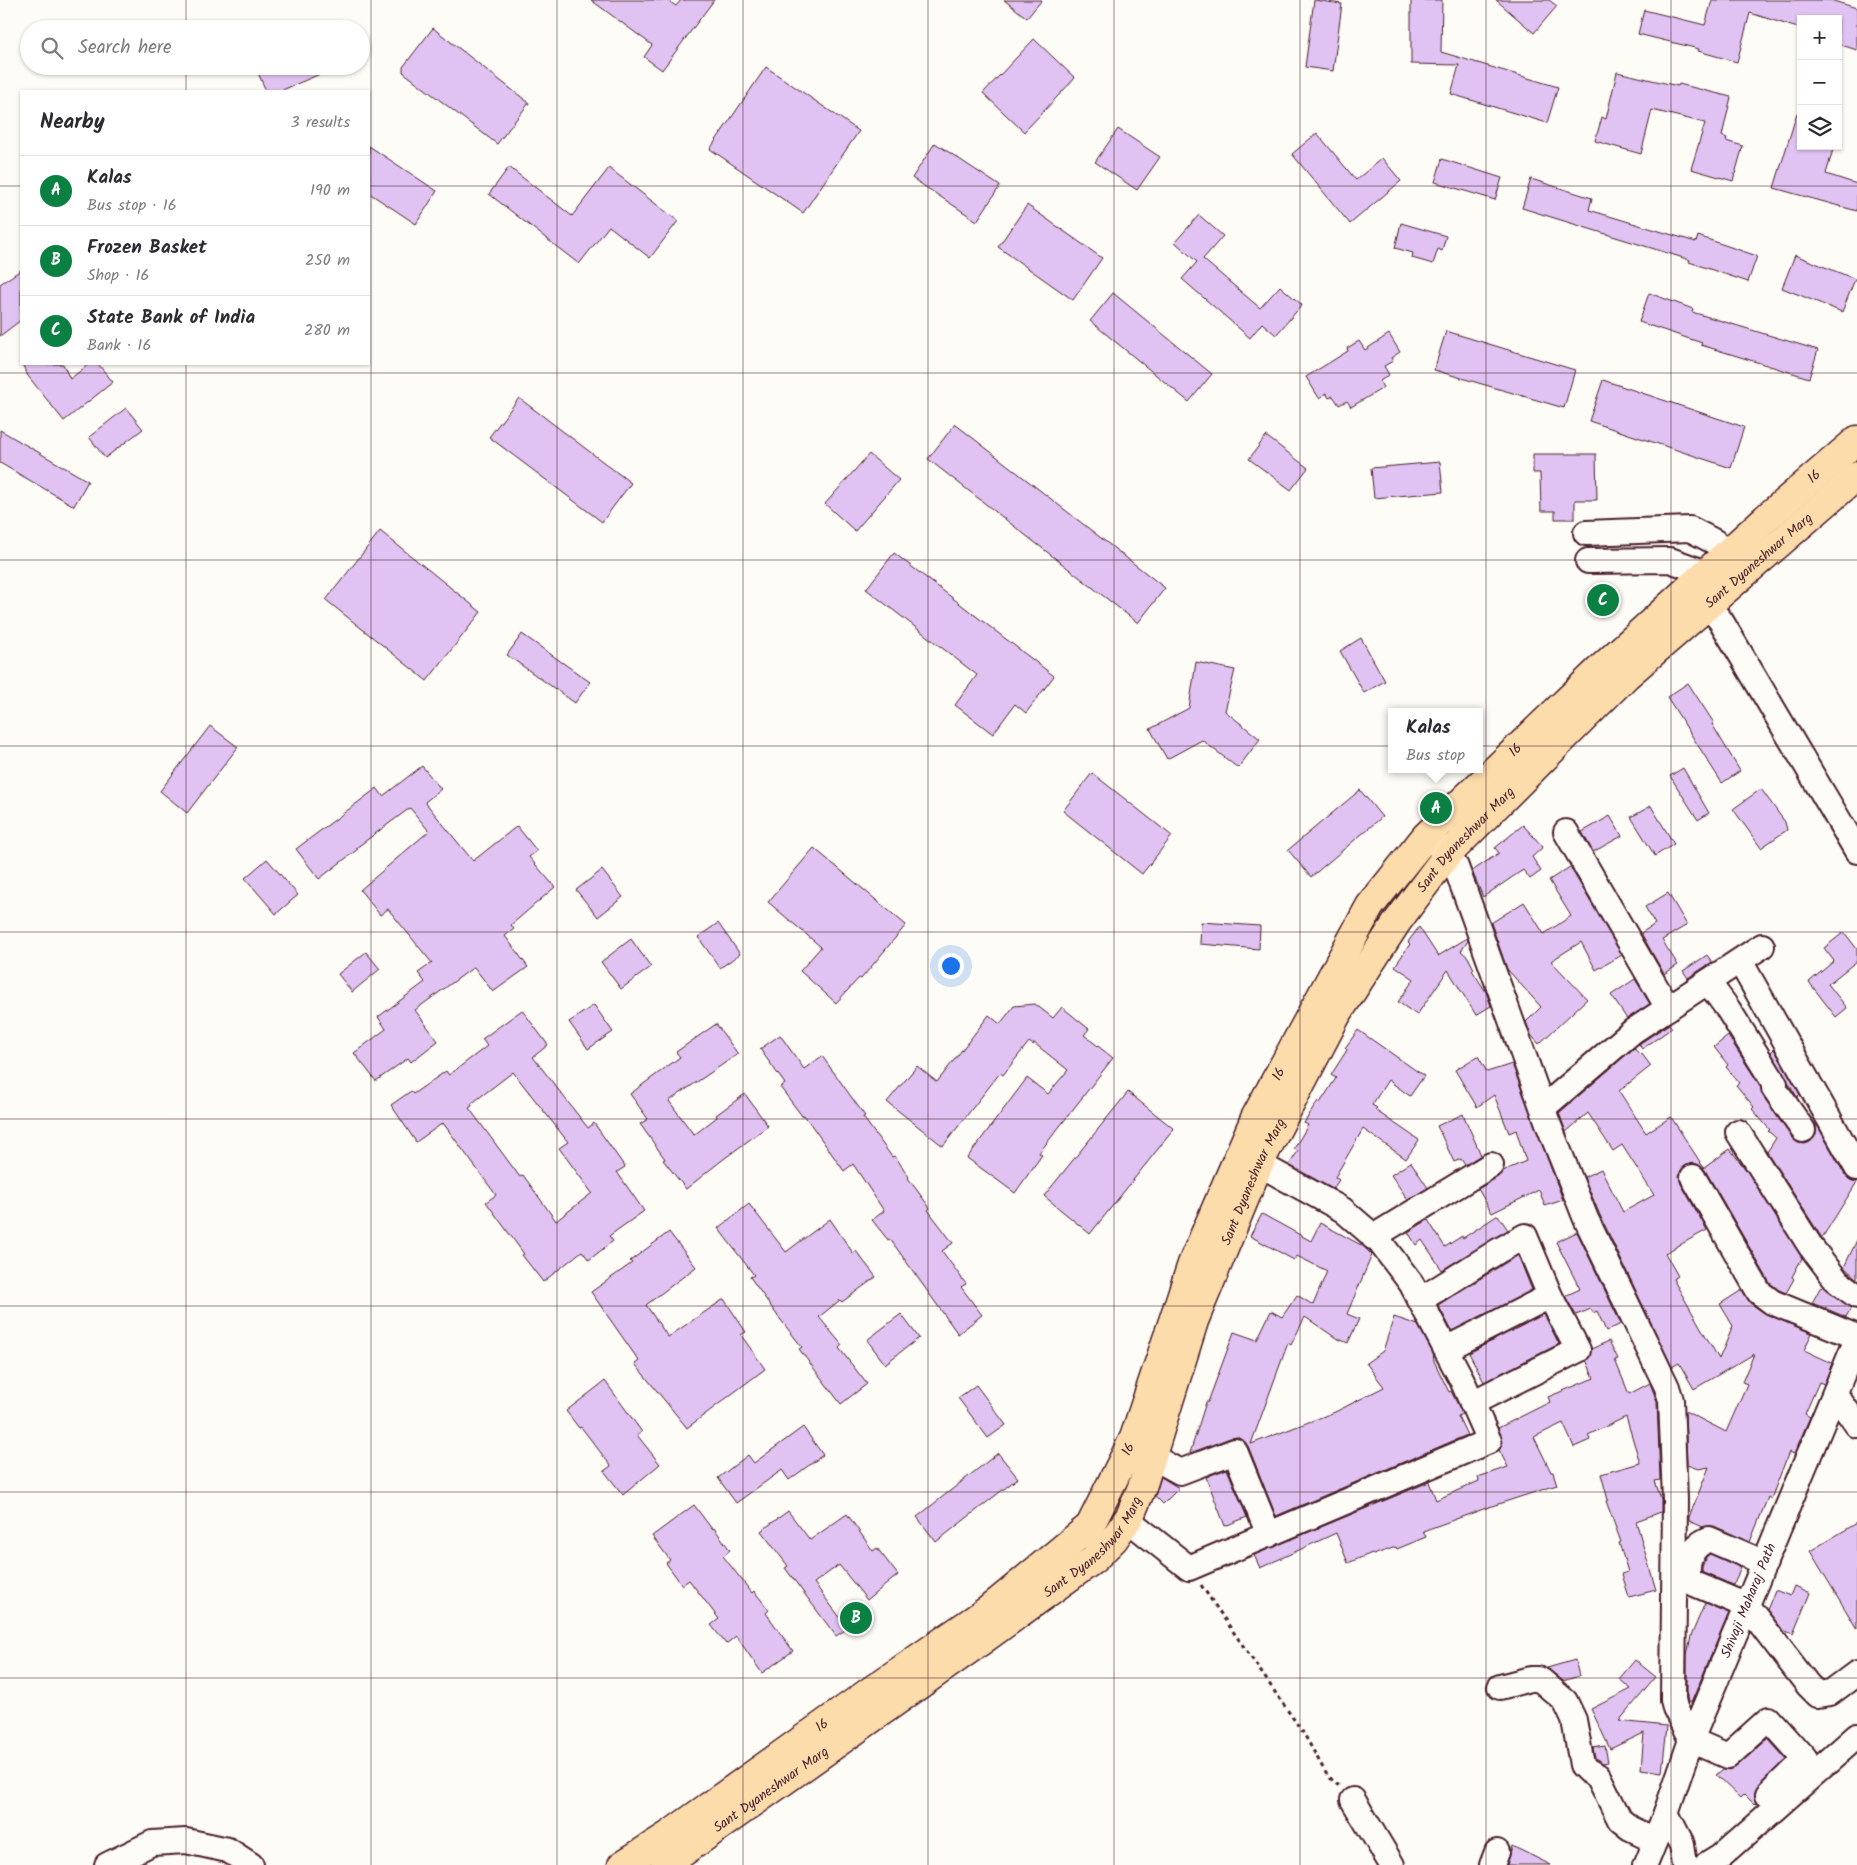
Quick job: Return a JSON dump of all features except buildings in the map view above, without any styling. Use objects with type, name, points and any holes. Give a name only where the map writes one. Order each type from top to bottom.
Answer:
[{"type":"main road","name":"16","points":[[794,1759],[988,1610],[1090,1526],[1134,1438],[1192,1264],[1255,1118],[1370,906],[1426,836],[1599,670],[1702,588],[1737,563],[1857,440]]},
{"type":"main road","name":"Sant Dyaneshwar Marg","points":[[1737,563],[1857,476]]},
{"type":"main road","name":"Sant Dyaneshwar Marg","points":[[622,1865],[672,1851],[794,1759],[1093,1560],[1120,1529],[1142,1487],[1194,1321],[1259,1164],[1336,1016],[1397,922],[1447,855],[1626,676],[1702,588]]},
{"type":"main road","points":[[1090,1526],[1120,1529]]},
{"type":"street","points":[[1737,563],[1715,542],[1690,529],[1594,533],[1594,561],[1670,560],[1702,588],[1857,851]]},
{"type":"street","points":[[1566,832],[1668,1008]]},
{"type":"street","points":[[1426,836],[1447,855],[1456,867],[1543,1108],[1586,1219],[1667,1387],[1671,1400],[1675,1500],[1673,1699],[1675,1708],[1691,1740],[1728,1756],[1770,1719],[1805,1759],[1768,1795]]},
{"type":"street","points":[[1543,1108],[1633,1031],[1762,946]]},
{"type":"street","points":[[1740,961],[1857,1168]]},
{"type":"street","points":[[1708,982],[1728,1009],[1775,1084],[1774,1088],[1782,1101],[1803,1130]]},
{"type":"street","points":[[1738,1132],[1811,1248],[1838,1282],[1857,1296]]},
{"type":"street","points":[[1120,1529],[1189,1568],[1489,1441],[1446,1349],[1411,1283],[1374,1237],[1343,1210],[1259,1164]]},
{"type":"street","points":[[1374,1237],[1491,1165]]},
{"type":"street","points":[[1693,1177],[1759,1292],[1772,1302],[1857,1338]]},
{"type":"street","points":[[1420,1300],[1525,1236],[1550,1296],[1578,1350],[1472,1403]]},
{"type":"street","points":[[1446,1349],[1550,1296]]},
{"type":"street","name":"Shivaji Maharaj Path","points":[[1645,1865],[1666,1813],[1691,1740],[1857,1338]]},
{"type":"street","points":[[1835,1394],[1857,1425]]},
{"type":"street","points":[[1152,1456],[1180,1472],[1235,1451],[1269,1535]]},
{"type":"street","points":[[1768,1555],[1710,1539],[1700,1542],[1691,1553],[1686,1572],[1690,1582],[1747,1606],[1808,1685],[1818,1695],[1830,1693],[1857,1673]]},
{"type":"street","points":[[1500,1687],[1536,1679],[1542,1681],[1565,1701],[1574,1720],[1582,1765],[1588,1771],[1598,1776],[1620,1820],[1630,1828],[1655,1840]]},
{"type":"street","points":[[1707,1865],[1720,1856],[1857,1736]]},
{"type":"street","points":[[1353,1800],[1392,1865]]},
{"type":"street","points":[[1666,1813],[1682,1844],[1685,1865]]},
{"type":"street","points":[[107,1865],[152,1844],[186,1841],[228,1850],[251,1865]]},
{"type":"path","points":[[1189,1568],[1304,1734],[1327,1775],[1353,1800]]},
{"type":"place","name":"State Bank of India","points":[[1603,600]]},
{"type":"place","name":"Kalas","points":[[1436,808]]},
{"type":"place","name":"Frozen Basket","points":[[856,1618]]}]
